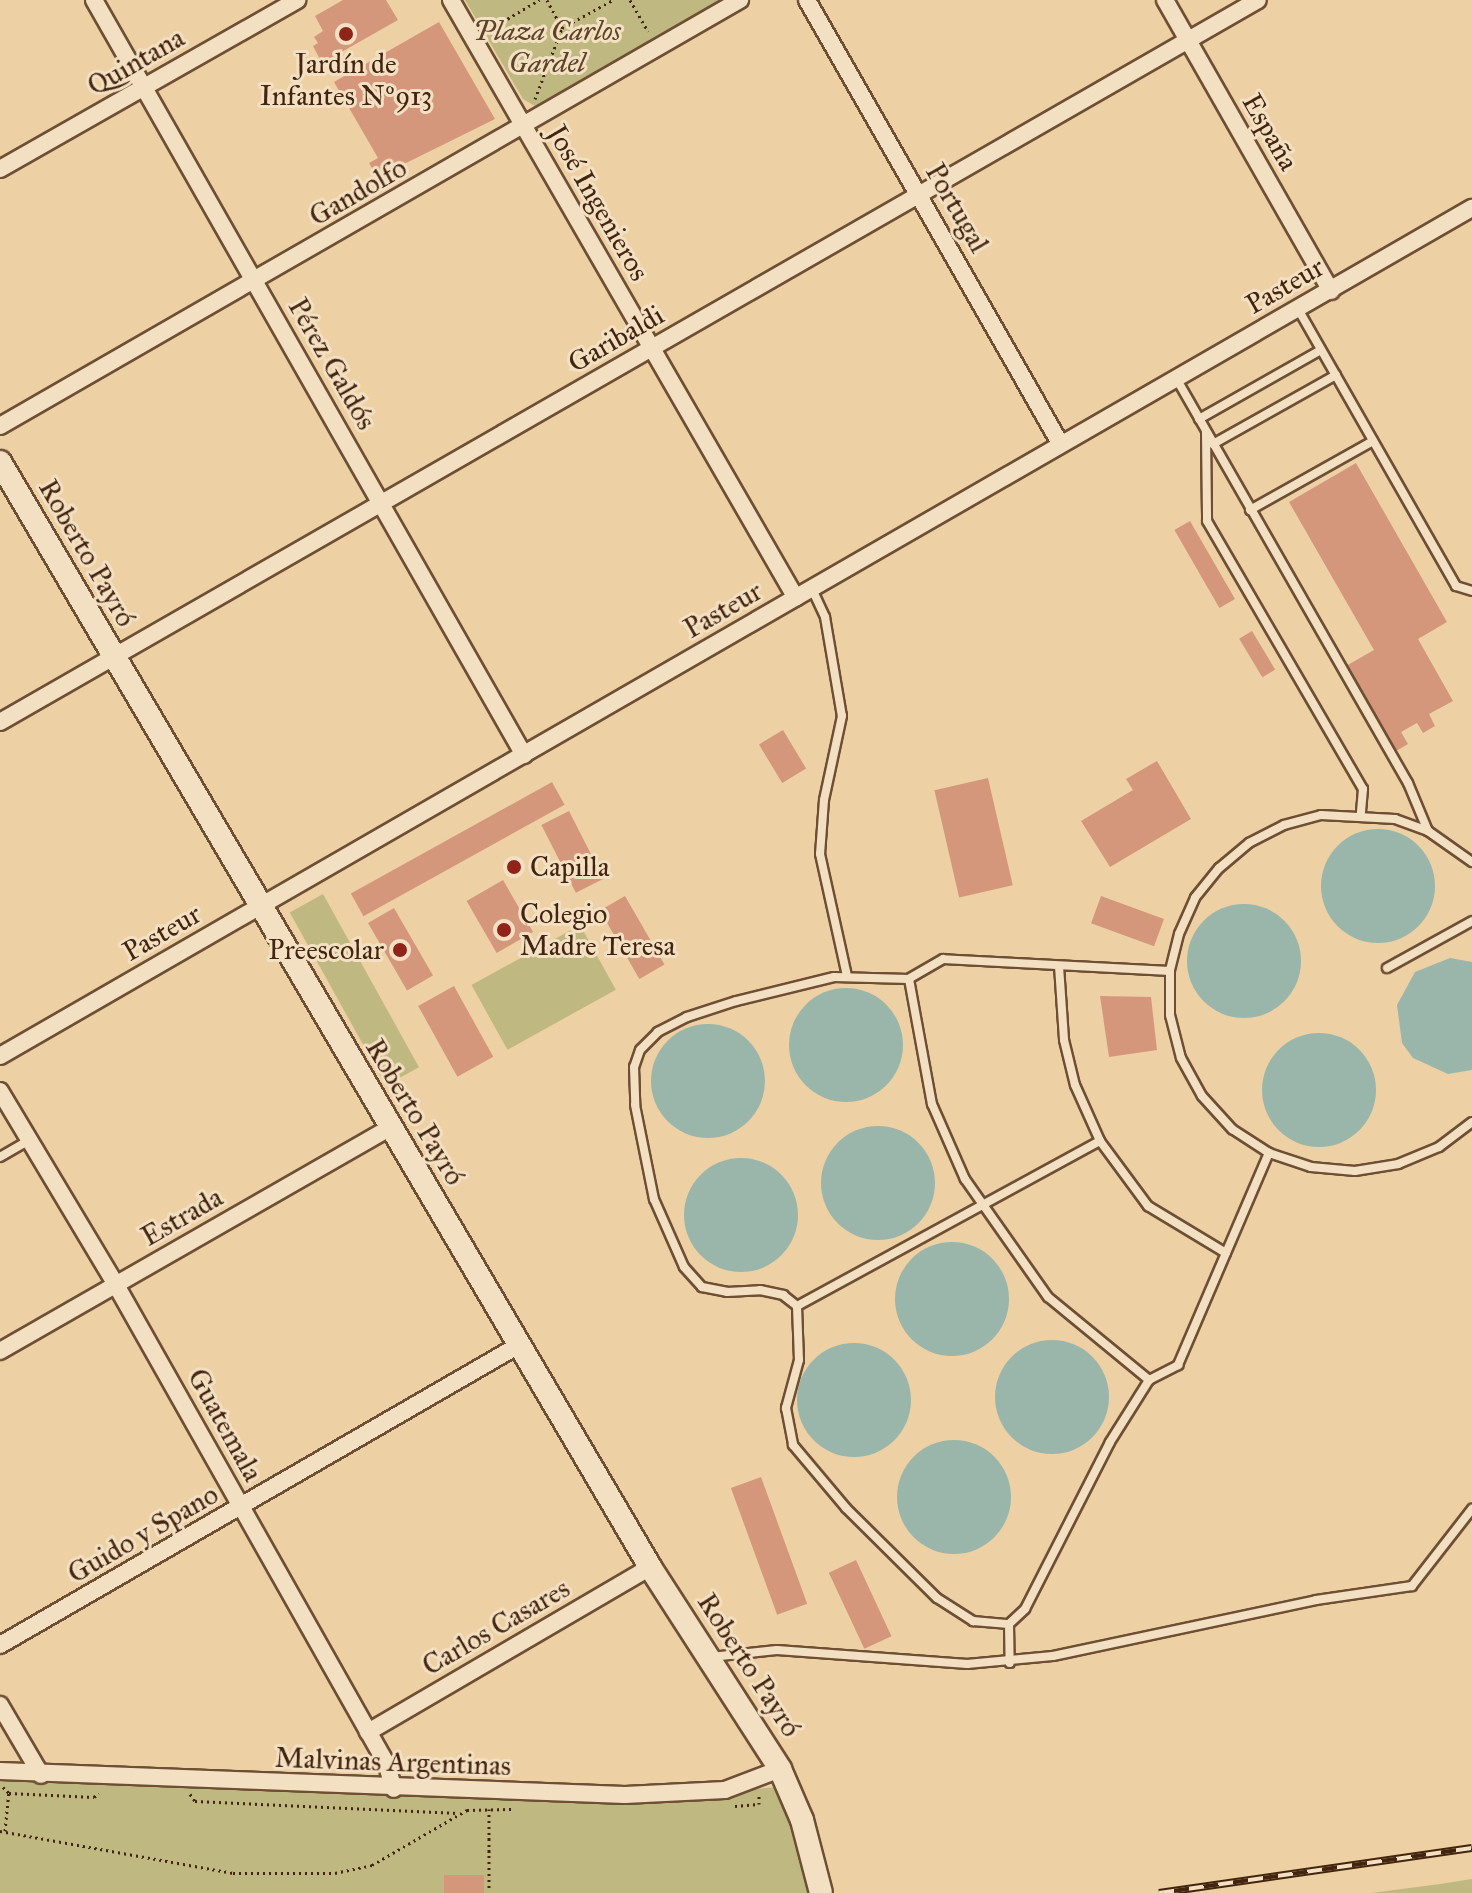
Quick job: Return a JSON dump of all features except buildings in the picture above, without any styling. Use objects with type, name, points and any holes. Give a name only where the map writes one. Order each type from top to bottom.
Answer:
[{"type":"street","name":"Pérez Galdós","points":[[94,0],[524,755]]},
{"type":"street","name":"Quintana","points":[[0,169],[297,0]]},
{"type":"street","name":"José Ingenieros","points":[[451,0],[796,598]]},
{"type":"street","name":"Gandolfo","points":[[0,426],[255,282],[740,0]]},
{"type":"street","name":"Portugal","points":[[807,0],[1060,443]]},
{"type":"street","name":"España","points":[[1165,0],[1331,291]]},
{"type":"street","name":"Garibaldi","points":[[0,722],[1258,0]]},
{"type":"street","name":"Pasteur","points":[[0,1056],[1472,208]]},
{"type":"street","name":"Roberto Payró","points":[[0,462],[259,908],[650,1567],[785,1777],[802,1820],[821,1893]]},
{"type":"street","name":"Guatemala","points":[[0,1091],[116,1285],[368,1732],[394,1789]]},
{"type":"street","name":"Estrada","points":[[0,1351],[390,1128]]},
{"type":"street","name":"Guido y Spano","points":[[0,1645],[519,1345]]},
{"type":"street","name":"Carlos Casares","points":[[368,1732],[650,1567]]},
{"type":"street","points":[[0,1705],[41,1775]]},
{"type":"street","name":"Malvinas Argentinas","points":[[3,1776],[625,1795],[725,1790],[785,1777]]},
{"type":"lane","points":[[1298,309],[1456,586],[1472,591]]},
{"type":"lane","points":[[1199,419],[1321,350]]},
{"type":"lane","points":[[1213,444],[1336,375]]},
{"type":"lane","points":[[1176,378],[1408,783],[1428,831]]},
{"type":"lane","points":[[1206,432],[1207,521],[1363,789],[1361,813]]},
{"type":"lane","points":[[1250,510],[1373,441]]},
{"type":"lane","points":[[812,589],[825,617],[842,716],[824,800],[820,854],[847,976]]},
{"type":"lane","points":[[1472,862],[1428,831],[1361,813],[1321,815],[1284,825],[1239,851],[1195,898],[1179,934],[1170,971],[1170,1015],[1188,1071],[1202,1096],[1232,1129],[1269,1153],[1311,1167],[1355,1171],[1398,1164],[1439,1147],[1472,1122]]},
{"type":"lane","points":[[1387,968],[1472,921]]},
{"type":"lane","points":[[1170,971],[943,959],[909,979],[847,976],[687,1017],[658,1032],[640,1050],[634,1067],[635,1105],[654,1199],[684,1267],[702,1287],[727,1292],[760,1290],[783,1295],[797,1306],[799,1360],[786,1408],[793,1445],[846,1508],[937,1598],[973,1621],[1009,1624],[1025,1609],[1110,1442],[1149,1380],[1178,1365],[1269,1153]]},
{"type":"lane","points":[[1059,966],[1067,1055],[1100,1141],[1148,1206],[1226,1253]]},
{"type":"lane","points":[[909,979],[932,1104],[980,1205],[1048,1297],[1149,1380]]},
{"type":"lane","points":[[0,1157],[29,1140]]},
{"type":"lane","points":[[797,1306],[1100,1141]]},
{"type":"lane","points":[[706,1657],[777,1650],[1010,1663],[1412,1586],[1472,1509]]},
{"type":"lane","points":[[1009,1624],[1010,1663]]},
{"type":"path","points":[[474,39],[539,0]]},
{"type":"path","points":[[547,0],[562,28]]},
{"type":"path","points":[[524,127],[562,28],[613,0]]},
{"type":"path","points":[[630,0],[658,48]]},
{"type":"path","points":[[3,1776],[9,1793]]},
{"type":"path","points":[[3,1776],[9,1793],[2,1831],[233,1873],[335,1873],[372,1865],[461,1813]]},
{"type":"path","points":[[729,1806],[759,1804],[758,1781]]},
{"type":"path","points":[[9,1793],[94,1797],[101,1791]]},
{"type":"path","points":[[175,1793],[189,1793],[195,1801],[461,1813],[519,1809]]},
{"type":"path","points":[[489,1809],[489,1888]]},
{"type":"green space","name":"Plaza Carlos Gardel","points":[[465,0],[722,0],[535,106],[523,99]]},
{"type":"green space","points":[[323,894],[419,1067],[386,1086],[290,912]]},
{"type":"green space","points":[[580,925],[616,990],[507,1050],[472,985]]},
{"type":"green space","points":[[0,1776],[622,1800],[778,1787],[785,1792],[813,1893],[0,1893]]},
{"type":"green space","points":[[1472,1879],[1472,1893],[1371,1893],[1440,1884]]},
{"type":"shaded area","points":[[1378,829],[1400,833],[1419,845],[1431,864],[1435,886],[1431,908],[1419,927],[1400,939],[1378,943],[1356,939],[1337,927],[1325,908],[1321,886],[1325,864],[1337,845],[1356,833]]},
{"type":"shaded area","points":[[1244,904],[1266,908],[1285,920],[1297,939],[1301,961],[1297,983],[1285,1002],[1266,1014],[1244,1018],[1222,1014],[1203,1002],[1191,983],[1187,961],[1191,939],[1203,920],[1222,908]]},
{"type":"shaded area","points":[[1450,958],[1472,962],[1472,1070],[1448,1074],[1413,1058],[1402,1043],[1397,1005],[1415,972]]},
{"type":"shaded area","points":[[846,988],[868,992],[887,1004],[899,1023],[903,1045],[899,1067],[887,1086],[868,1098],[846,1102],[824,1098],[805,1086],[793,1067],[789,1045],[793,1023],[805,1004],[824,992]]},
{"type":"shaded area","points":[[708,1024],[730,1028],[749,1040],[761,1059],[765,1081],[761,1103],[749,1122],[730,1134],[708,1138],[686,1134],[667,1122],[655,1103],[651,1081],[655,1059],[667,1040],[686,1028]]},
{"type":"shaded area","points":[[1319,1033],[1341,1037],[1360,1049],[1372,1068],[1376,1090],[1372,1112],[1360,1131],[1341,1143],[1319,1147],[1297,1143],[1278,1131],[1266,1112],[1262,1090],[1266,1068],[1278,1049],[1297,1037]]},
{"type":"shaded area","points":[[878,1126],[900,1130],[919,1142],[931,1161],[935,1183],[931,1205],[919,1224],[900,1236],[878,1240],[856,1236],[837,1224],[825,1205],[821,1183],[825,1161],[837,1142],[856,1130]]},
{"type":"shaded area","points":[[741,1158],[763,1162],[782,1174],[794,1193],[798,1215],[794,1237],[782,1256],[763,1268],[741,1272],[719,1268],[700,1256],[688,1237],[684,1215],[688,1193],[700,1174],[719,1162]]},
{"type":"shaded area","points":[[952,1242],[974,1246],[993,1258],[1005,1277],[1009,1299],[1005,1321],[993,1340],[974,1352],[952,1356],[930,1352],[911,1340],[899,1321],[895,1299],[899,1277],[911,1258],[930,1246]]},
{"type":"shaded area","points":[[1052,1340],[1074,1344],[1093,1356],[1105,1375],[1109,1397],[1105,1419],[1093,1438],[1074,1450],[1052,1454],[1030,1450],[1011,1438],[999,1419],[995,1397],[999,1375],[1011,1356],[1030,1344]]},
{"type":"shaded area","points":[[854,1343],[876,1347],[895,1359],[907,1378],[911,1400],[907,1422],[895,1441],[876,1453],[854,1457],[832,1453],[813,1441],[801,1422],[797,1400],[801,1378],[813,1359],[832,1347]]},
{"type":"shaded area","points":[[954,1440],[976,1444],[995,1456],[1007,1475],[1011,1497],[1007,1519],[995,1538],[976,1550],[954,1554],[932,1550],[913,1538],[901,1519],[897,1497],[901,1475],[913,1456],[932,1444]]},
{"type":"railway","points":[[1159,1893],[1472,1848]]},
{"type":"place","name":"Jardín de Infantes Nº913","points":[[346,34]]},
{"type":"place","name":"Capilla","points":[[514,867]]},
{"type":"place","name":"Colegio Madre Teresa","points":[[504,930]]},
{"type":"place","name":"Preescolar","points":[[400,950]]}]
